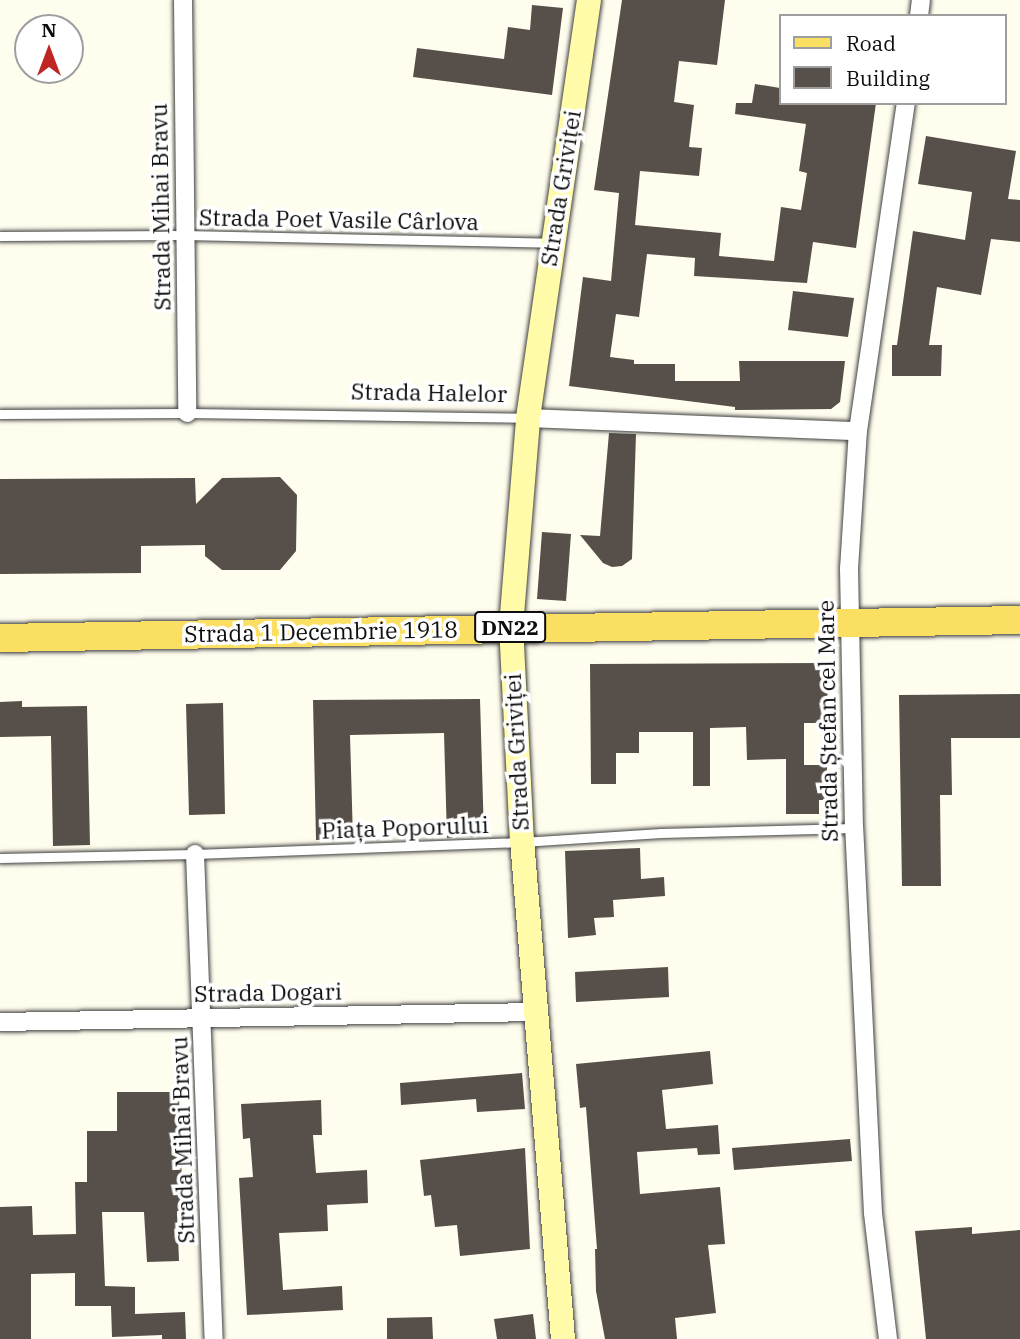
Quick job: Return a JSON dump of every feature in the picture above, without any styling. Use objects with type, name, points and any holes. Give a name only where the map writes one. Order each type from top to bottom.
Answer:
[{"type":"main road","name":"Strada Griviței","points":[[563,1339],[522,842],[510,627],[528,418],[551,243],[589,0]]},
{"type":"main road","name":"Strada 1 Decembrie 1918","points":[[0,638],[1020,620]]},
{"type":"street","name":"Strada Mihai Bravu","points":[[183,0],[187,413]]},
{"type":"street","name":"Strada Ștefan cel Mare","points":[[888,1339],[873,1213],[854,828],[848,621],[858,431],[906,105]]},
{"type":"street","name":"Strada Halelor","points":[[528,418],[858,431]]},
{"type":"street","name":"Strada Mihai Bravu","points":[[195,855],[215,1339]]},
{"type":"street","name":"Strada Dogari","points":[[0,1022],[536,1012]]},
{"type":"lane","name":"Strada Poet Vasile Cârlova","points":[[0,236],[184,235],[551,243]]},
{"type":"lane","name":"Strada Halelor","points":[[0,414],[187,413],[528,418]]},
{"type":"lane","name":"Piața Poporului","points":[[0,858],[195,855],[673,833],[854,828]]},
{"type":"building","points":[[622,0],[725,0],[717,65],[679,61],[674,102],[694,105],[689,147],[702,148],[699,176],[640,171],[635,225],[721,233],[719,256],[774,261],[781,207],[801,210],[807,173],[799,171],[806,124],[735,114],[736,103],[752,103],[755,84],[778,88],[778,105],[876,105],[856,248],[813,242],[807,283],[694,276],[695,258],[647,254],[639,317],[616,314],[610,357],[634,360],[634,364],[675,364],[675,381],[740,381],[739,361],[845,361],[840,402],[831,409],[735,410],[735,407],[569,386],[583,277],[611,281],[619,193],[594,190]]},
{"type":"building","points":[[532,5],[563,8],[552,95],[413,77],[417,48],[504,59],[508,27],[530,30]]},
{"type":"building","points":[[926,136],[1016,151],[1008,199],[1020,200],[1020,242],[991,239],[981,295],[937,287],[929,345],[942,345],[941,376],[892,376],[892,345],[897,345],[913,231],[965,240],[972,192],[918,184]]},
{"type":"building","points":[[793,291],[854,298],[848,337],[788,330]]},
{"type":"building","points":[[609,433],[636,434],[632,559],[622,566],[612,567],[603,563],[580,535],[600,536]]},
{"type":"building","points":[[280,477],[297,495],[296,551],[280,570],[222,570],[205,556],[205,545],[141,546],[141,573],[0,574],[0,479],[195,478],[196,504],[222,478]]},
{"type":"building","points":[[542,532],[571,534],[566,601],[537,599]]},
{"type":"building","points":[[827,663],[828,723],[804,723],[804,765],[827,765],[827,800],[819,800],[819,814],[786,814],[786,759],[747,760],[746,727],[710,728],[710,786],[693,786],[693,732],[639,732],[639,753],[616,753],[616,784],[591,784],[590,664]]},
{"type":"building","points":[[1020,694],[1020,738],[951,738],[952,795],[940,795],[941,886],[902,886],[899,695]]},
{"type":"building","points":[[480,699],[484,836],[447,838],[444,733],[350,735],[353,839],[316,840],[313,700]]},
{"type":"building","points":[[22,701],[22,707],[87,706],[90,845],[53,846],[51,736],[0,737],[0,702]]},
{"type":"building","points":[[223,703],[225,814],[189,815],[186,704]]},
{"type":"building","points":[[640,848],[641,879],[664,877],[665,896],[613,900],[614,917],[594,918],[596,935],[568,938],[565,851]]},
{"type":"building","points":[[668,967],[669,997],[576,1002],[575,972]]},
{"type":"building","points":[[710,1051],[713,1084],[662,1090],[666,1129],[718,1125],[720,1154],[698,1155],[697,1148],[637,1152],[640,1194],[720,1187],[725,1244],[708,1245],[716,1313],[675,1318],[677,1339],[605,1339],[596,1291],[597,1249],[586,1107],[580,1108],[576,1064]]},
{"type":"building","points":[[522,1073],[525,1109],[477,1112],[476,1099],[401,1105],[400,1083]]},
{"type":"building","points":[[117,1092],[179,1092],[180,1131],[183,1131],[180,1211],[177,1211],[179,1261],[147,1262],[144,1212],[102,1212],[105,1286],[135,1287],[135,1314],[185,1312],[186,1339],[162,1339],[162,1335],[112,1337],[111,1306],[75,1306],[75,1273],[31,1274],[31,1339],[0,1339],[0,1207],[32,1206],[33,1235],[76,1234],[75,1182],[87,1182],[87,1131],[117,1131]]},
{"type":"building","points":[[321,1100],[322,1135],[313,1135],[316,1173],[367,1170],[368,1203],[327,1205],[328,1231],[279,1233],[283,1290],[342,1286],[343,1310],[247,1315],[239,1178],[253,1177],[250,1138],[243,1139],[241,1104]]},
{"type":"building","points":[[850,1139],[852,1161],[734,1170],[732,1148]]},
{"type":"building","points":[[525,1148],[530,1249],[460,1256],[457,1225],[435,1227],[431,1195],[424,1196],[420,1160]]},
{"type":"building","points":[[972,1227],[972,1234],[1020,1230],[1020,1339],[926,1339],[915,1231]]},
{"type":"building","points":[[533,1314],[536,1339],[497,1339],[494,1319]]},
{"type":"building","points":[[432,1317],[433,1339],[387,1339],[387,1318]]}]
